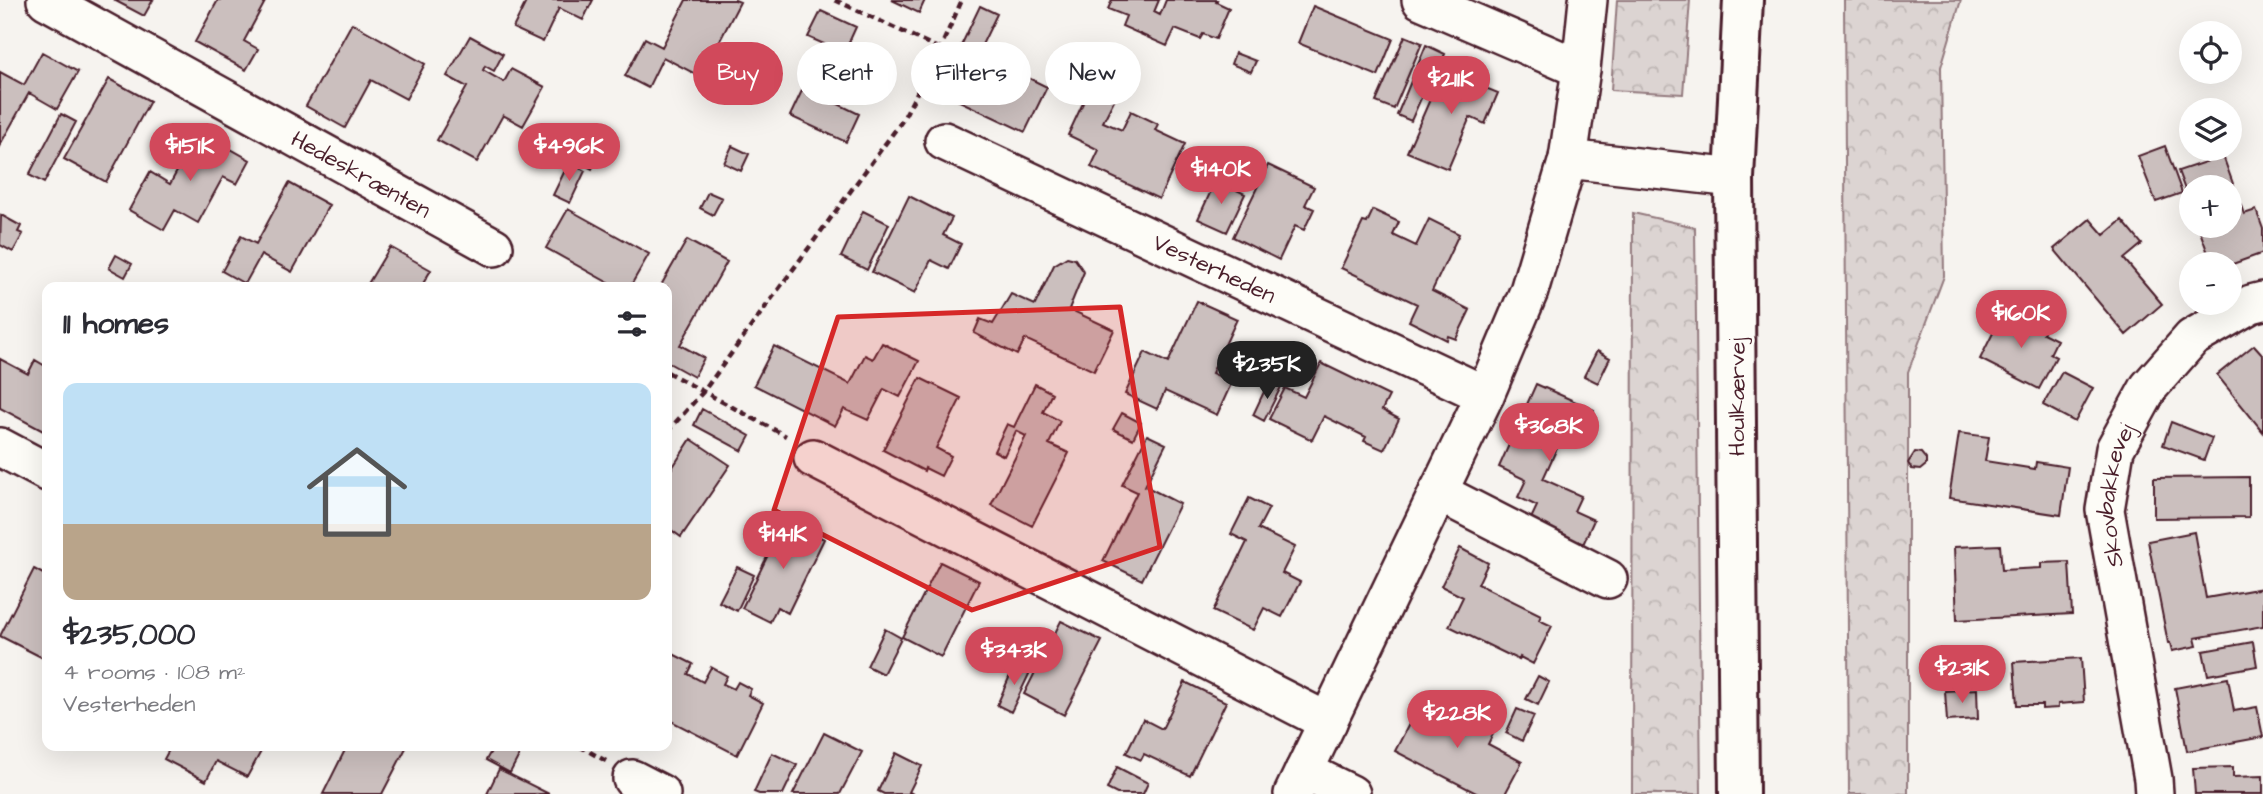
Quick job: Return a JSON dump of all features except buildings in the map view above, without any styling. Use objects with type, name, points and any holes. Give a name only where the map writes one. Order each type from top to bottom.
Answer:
[{"type":"street","name":"Hedeskrænten","points":[[46,0],[494,247]]},
{"type":"street","points":[[1421,0],[1581,69]]},
{"type":"street","points":[[1351,794],[1299,783],[1485,395],[1529,291],[1568,159],[1588,0]]},
{"type":"street","name":"Houlkærvej","points":[[1739,794],[1734,178],[1744,0]]},
{"type":"street","name":"Vesterheden","points":[[944,141],[1485,395]]},
{"type":"street","points":[[1568,159],[1734,178]]},
{"type":"street","name":"Skovbakkevej","points":[[2154,794],[2105,510],[2115,449],[2149,387],[2192,338],[2250,304],[2263,301]]},
{"type":"street","points":[[0,447],[42,469]]},
{"type":"street","points":[[813,458],[1328,722]]},
{"type":"street","points":[[1438,492],[1608,579]]},
{"type":"path","points":[[835,0],[923,42]]},
{"type":"path","points":[[944,42],[962,0]]},
{"type":"path","points":[[672,426],[703,392],[902,121],[911,104]]},
{"type":"path","points":[[672,375],[796,441],[813,458]]},
{"type":"highlighted area","points":[[1120,307],[1160,547],[972,610],[774,510],[838,317]]},
{"type":"green space","points":[[1617,0],[1690,0],[1683,94],[1611,90]]},
{"type":"green space","points":[[1844,0],[1961,0],[1941,67],[1944,276],[1908,372],[1908,794],[1849,794]]},
{"type":"green space","points":[[1633,213],[1695,227],[1701,794],[1632,794]]}]
